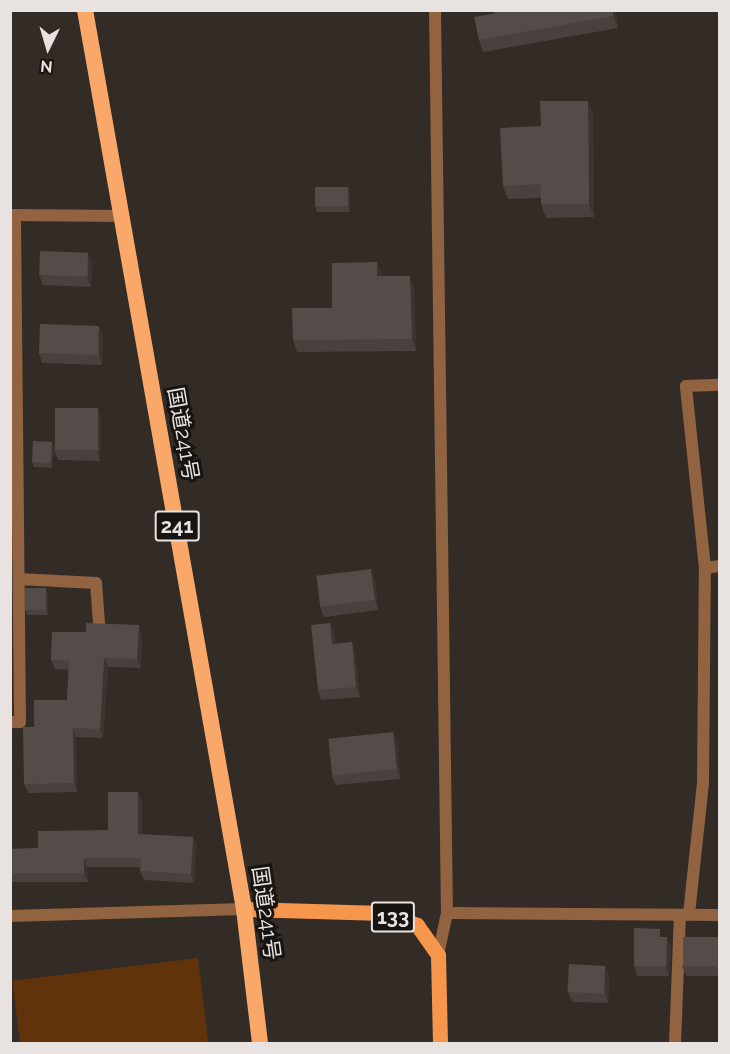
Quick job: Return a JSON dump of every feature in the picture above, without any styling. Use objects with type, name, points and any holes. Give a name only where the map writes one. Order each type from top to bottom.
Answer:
[{"type":"highway","name":"国道241号","points":[[85,10],[244,909],[260,1044]]},
{"type":"main road","name":"133","points":[[244,909],[383,913],[417,925],[438,955],[440,1044]]},
{"type":"street","points":[[435,10],[447,913],[438,955]]},
{"type":"street","points":[[10,722],[20,722],[13,215],[122,216]]},
{"type":"street","points":[[675,1044],[685,914],[703,784],[705,568],[686,386],[720,385]]},
{"type":"street","points":[[705,568],[720,566]]},
{"type":"street","points":[[19,579],[96,583],[99,623]]},
{"type":"street","points":[[10,916],[244,909]]},
{"type":"street","points":[[447,913],[720,915]]},
{"type":"shaded area","points":[[198,958],[208,1043],[20,1044],[12,981]]},
{"type":"building","points":[[494,10],[613,10],[613,16],[479,40],[474,17],[495,13]]},
{"type":"building","points":[[540,101],[588,101],[589,204],[541,204],[541,184],[503,186],[500,128],[541,126]]},
{"type":"building","points":[[315,187],[348,187],[348,206],[315,206]]},
{"type":"building","points":[[40,251],[88,253],[87,277],[39,275]]},
{"type":"building","points":[[377,262],[377,276],[410,276],[412,339],[293,340],[292,308],[332,308],[332,263]]},
{"type":"building","points":[[40,324],[99,326],[98,355],[39,353]]},
{"type":"building","points":[[55,408],[98,408],[98,450],[55,450]]},
{"type":"building","points":[[33,441],[52,442],[51,463],[32,462]]},
{"type":"building","points":[[371,569],[375,600],[320,606],[316,576]]},
{"type":"building","points":[[25,588],[46,588],[46,610],[25,610]]},
{"type":"building","points":[[86,623],[139,625],[137,659],[104,658],[100,729],[73,728],[74,783],[24,784],[23,727],[34,727],[34,700],[67,700],[69,661],[51,660],[52,632],[86,632]]},
{"type":"building","points":[[330,623],[332,644],[352,642],[356,687],[318,690],[311,625]]},
{"type":"building","points":[[393,732],[397,769],[332,776],[328,739]]},
{"type":"building","points":[[108,792],[138,792],[138,834],[193,837],[191,874],[140,871],[141,858],[84,858],[84,873],[10,873],[10,849],[38,848],[38,831],[108,830]]},
{"type":"building","points":[[634,928],[660,929],[660,937],[667,937],[666,966],[634,966]]},
{"type":"building","points":[[683,937],[720,937],[720,966],[683,966]]},
{"type":"building","points":[[569,964],[605,966],[603,994],[568,992]]}]
